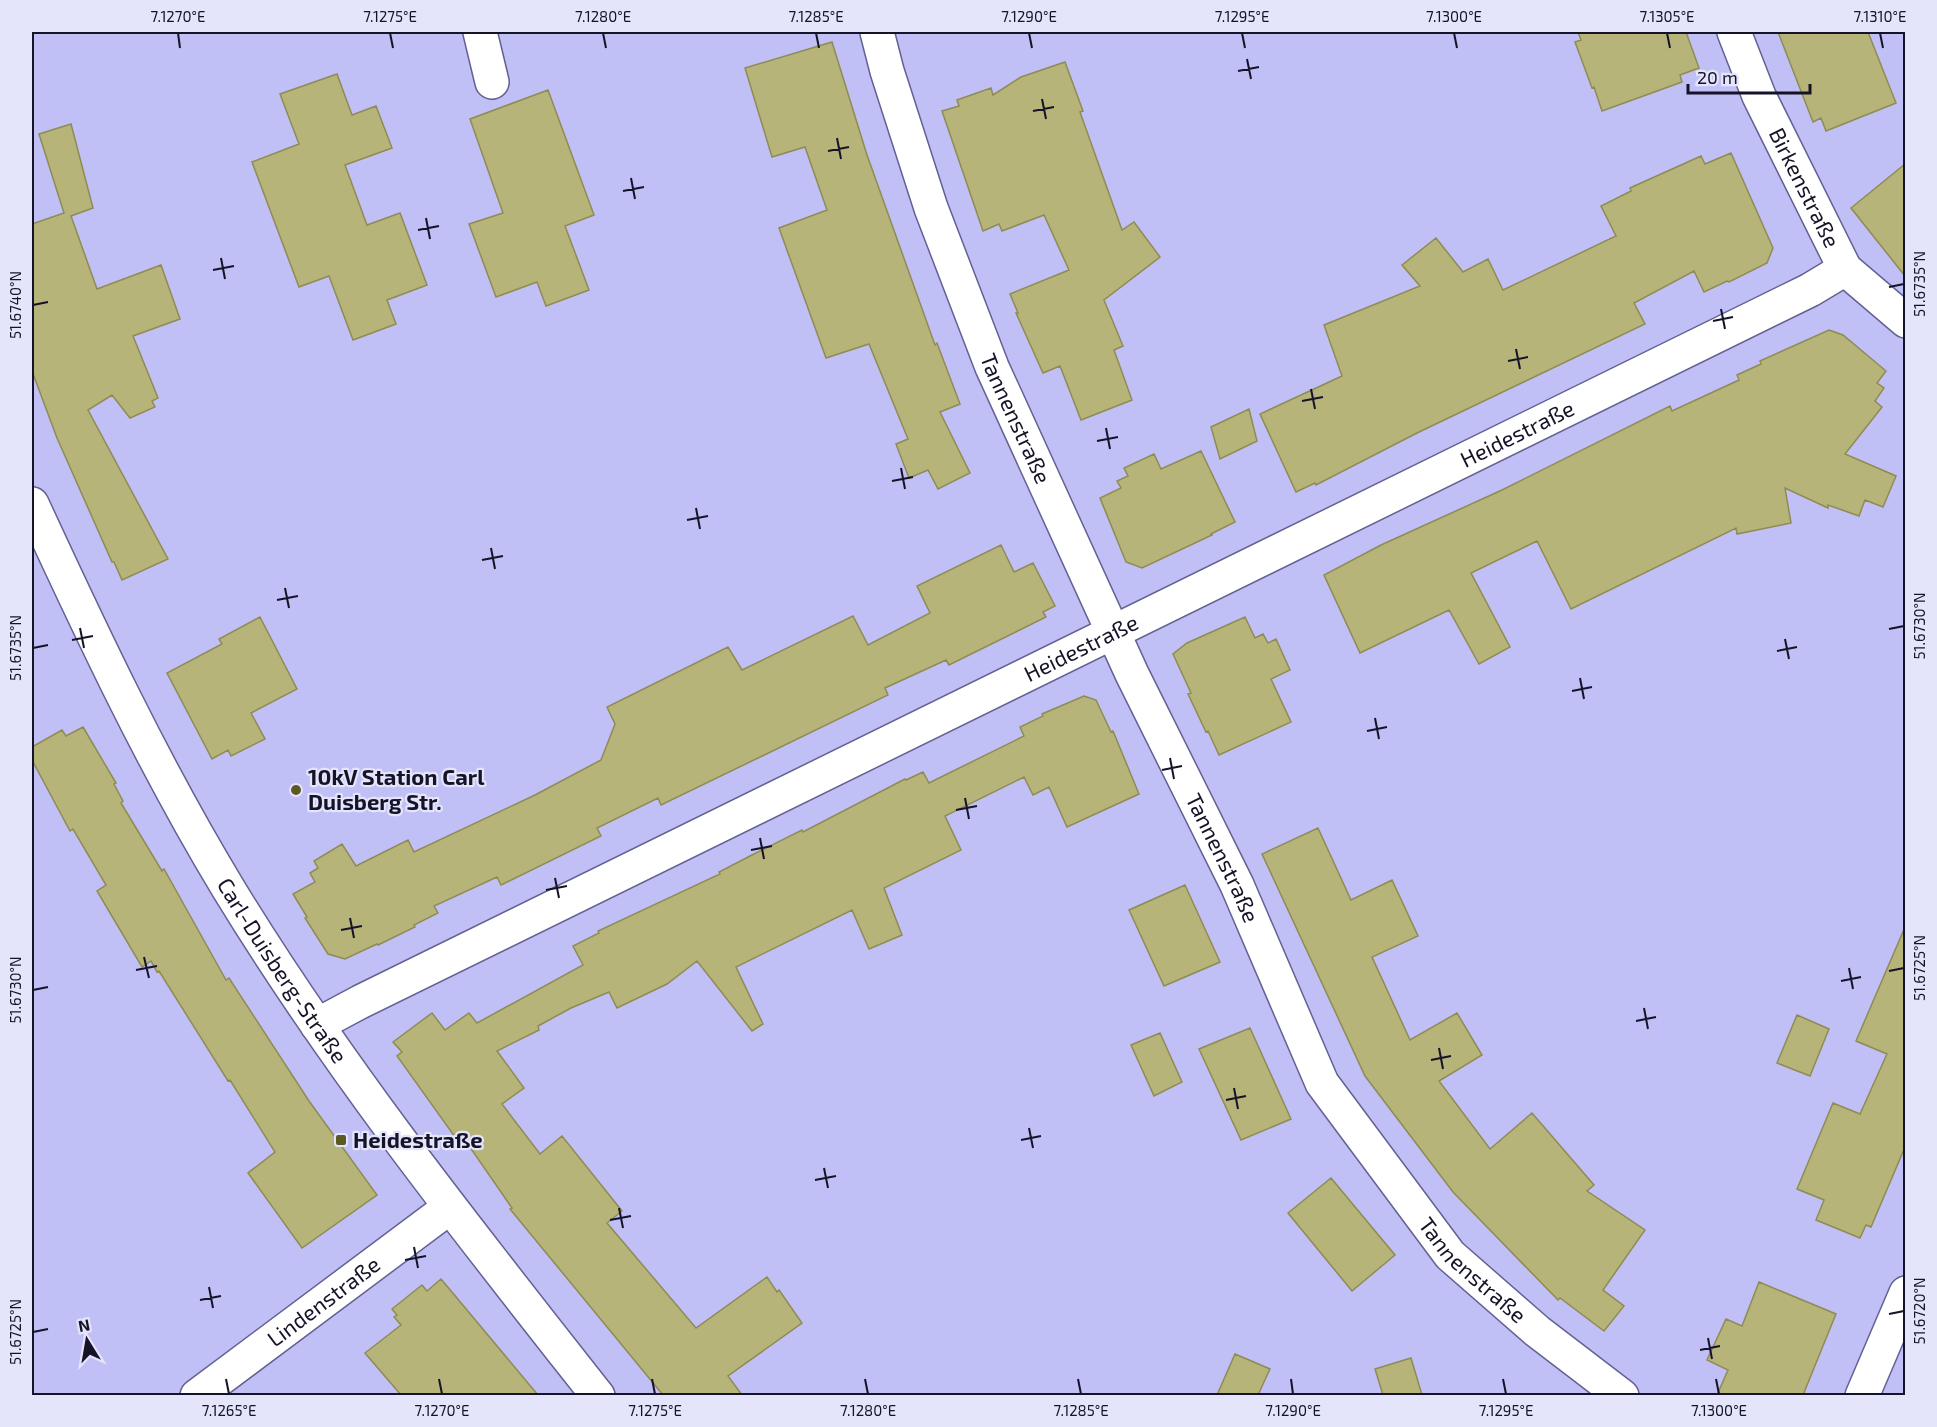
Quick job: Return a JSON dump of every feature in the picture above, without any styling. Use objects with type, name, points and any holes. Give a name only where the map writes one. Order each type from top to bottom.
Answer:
[{"type":"street","points":[[480,32],[492,82]]},
{"type":"street","name":"Tannenstraße","points":[[877,32],[887,71],[931,208],[992,367],[1115,632],[1132,674],[1237,885],[1322,1083],[1450,1255],[1537,1331],[1622,1395]]},
{"type":"street","name":"Birkenstraße","points":[[1734,32],[1759,96],[1845,269],[1905,321]]},
{"type":"street","name":"Heidestraße","points":[[317,1025],[1810,290],[1845,269]]},
{"type":"street","name":"Carl-Duisberg-Straße","points":[[32,504],[100,652],[155,757],[228,887],[317,1025],[450,1207],[598,1395]]},
{"type":"street","name":"Lindenstraße","points":[[197,1395],[450,1207]]},
{"type":"street","points":[[1862,1395],[1905,1293]]},
{"type":"building","points":[[1578,32],[1686,32],[1699,68],[1680,75],[1682,82],[1602,111],[1575,42],[1581,40]]},
{"type":"building","points":[[1778,32],[1868,32],[1896,103],[1826,131],[1821,118],[1813,122]]},
{"type":"building","points":[[832,42],[867,155],[935,345],[937,343],[960,404],[940,412],[970,473],[938,489],[928,470],[909,478],[896,444],[908,439],[869,344],[826,358],[779,228],[827,210],[805,147],[772,157],[745,68]]},
{"type":"building","points":[[1065,62],[1083,111],[1080,112],[1122,230],[1134,222],[1160,257],[1104,300],[1123,346],[1114,350],[1132,400],[1081,420],[1060,366],[1043,373],[1010,294],[1069,270],[1044,215],[1002,231],[999,224],[983,231],[942,111],[959,106],[957,100],[991,88],[993,95],[1021,77]]},
{"type":"building","points":[[337,74],[352,115],[376,106],[392,148],[345,165],[367,225],[400,213],[427,285],[387,300],[396,324],[353,340],[329,276],[299,287],[252,162],[299,144],[280,94]]},
{"type":"building","points":[[548,90],[594,215],[565,226],[589,290],[546,306],[537,282],[496,297],[469,224],[503,213],[470,119]]},
{"type":"building","points":[[71,124],[93,208],[71,216],[97,289],[161,265],[180,319],[133,336],[158,398],[152,401],[155,407],[130,418],[112,395],[88,410],[168,559],[122,580],[57,438],[32,371],[32,224],[64,213],[39,134]]},
{"type":"building","points":[[1731,153],[1773,248],[1767,263],[1704,292],[1694,271],[1634,303],[1645,324],[1417,433],[1316,485],[1315,483],[1296,492],[1260,414],[1342,376],[1324,325],[1420,286],[1402,265],[1436,238],[1463,272],[1488,259],[1503,290],[1616,236],[1601,206],[1631,191],[1630,188],[1701,156],[1705,164]]},
{"type":"building","points":[[1905,164],[1905,276],[1851,208]]},
{"type":"building","points":[[1829,330],[1843,335],[1886,371],[1877,383],[1884,388],[1875,401],[1882,407],[1845,454],[1896,476],[1883,507],[1865,500],[1859,516],[1828,505],[1828,508],[1785,488],[1791,523],[1737,534],[1736,528],[1571,609],[1537,541],[1471,573],[1510,647],[1479,664],[1449,610],[1360,653],[1324,575],[1381,545],[1502,490],[1670,406],[1672,411],[1739,380],[1737,375],[1761,364],[1760,361]]},
{"type":"building","points":[[1249,409],[1257,441],[1220,459],[1211,427]]},
{"type":"building","points":[[1201,451],[1235,522],[1142,568],[1126,562],[1100,498],[1121,488],[1117,481],[1128,476],[1124,468],[1154,454],[1161,469]]},
{"type":"building","points":[[1001,545],[1014,572],[1033,563],[1055,606],[1043,612],[1046,617],[949,665],[946,660],[885,688],[888,695],[661,805],[658,798],[597,828],[601,836],[501,885],[497,877],[434,906],[438,913],[414,925],[415,927],[345,959],[328,954],[305,918],[307,917],[293,894],[315,882],[310,873],[318,868],[314,861],[342,844],[356,866],[408,840],[414,852],[535,795],[601,760],[615,724],[607,707],[728,647],[742,670],[853,616],[868,645],[930,613],[917,586]]},
{"type":"building","points":[[260,617],[297,689],[251,713],[265,739],[231,756],[228,750],[212,759],[167,673],[222,644],[219,639]]},
{"type":"building","points":[[1245,617],[1255,638],[1263,634],[1268,643],[1276,639],[1290,670],[1271,679],[1291,722],[1219,755],[1188,694],[1191,693],[1173,654],[1187,643]]},
{"type":"building","points":[[1084,696],[1096,700],[1111,732],[1113,731],[1139,794],[1067,827],[1049,787],[1033,795],[1024,777],[945,816],[961,850],[884,888],[902,935],[869,949],[852,910],[736,967],[763,1024],[752,1031],[697,961],[667,984],[617,1008],[609,992],[571,1008],[538,1026],[539,1030],[497,1051],[524,1088],[502,1104],[540,1154],[562,1136],[622,1211],[607,1223],[696,1328],[767,1277],[802,1323],[728,1376],[742,1395],[663,1395],[510,1209],[512,1208],[465,1140],[460,1144],[397,1056],[402,1052],[393,1042],[432,1013],[445,1030],[469,1013],[477,1023],[583,965],[573,946],[599,933],[598,931],[720,874],[719,872],[750,856],[802,830],[803,832],[905,779],[923,772],[929,783],[1024,736],[1020,727],[1043,716],[1042,714]]},
{"type":"building","points":[[83,727],[116,783],[114,784],[123,801],[121,803],[162,871],[164,869],[226,980],[229,978],[309,1101],[377,1195],[302,1248],[248,1173],[275,1152],[159,971],[157,972],[151,961],[142,967],[97,891],[106,885],[73,829],[70,831],[32,760],[32,747],[62,730],[66,736]]},
{"type":"building","points":[[1318,828],[1351,900],[1392,880],[1418,936],[1372,957],[1410,1040],[1457,1013],[1482,1055],[1439,1081],[1490,1149],[1532,1113],[1594,1185],[1587,1191],[1645,1230],[1603,1290],[1624,1306],[1604,1331],[1560,1298],[1558,1300],[1453,1192],[1365,1076],[1262,854]]},
{"type":"building","points":[[1185,885],[1220,962],[1164,986],[1129,910]]},
{"type":"building","points":[[1905,927],[1905,1147],[1871,1227],[1866,1225],[1860,1238],[1816,1220],[1824,1200],[1797,1189],[1833,1103],[1860,1114],[1887,1054],[1856,1041]]},
{"type":"building","points":[[1797,1015],[1829,1029],[1810,1076],[1777,1063]]},
{"type":"building","points":[[1250,1028],[1291,1119],[1241,1140],[1199,1049]]},
{"type":"building","points":[[1160,1033],[1182,1082],[1154,1096],[1131,1045]]},
{"type":"building","points":[[1331,1178],[1395,1255],[1352,1291],[1288,1213]]},
{"type":"building","points":[[441,1279],[538,1395],[401,1395],[365,1353],[401,1325],[394,1317],[397,1315],[392,1309],[422,1285],[427,1291]]},
{"type":"building","points":[[1759,1282],[1836,1314],[1803,1395],[1717,1395],[1728,1370],[1707,1360],[1726,1319],[1742,1326]]},
{"type":"building","points":[[1235,1354],[1270,1369],[1258,1395],[1217,1395]]},
{"type":"building","points":[[1411,1358],[1422,1395],[1383,1395],[1375,1369]]},
{"type":"place","name":"10kV Station Carl Duisberg Str.","points":[[296,790]]},
{"type":"place","name":"Heidestraße","points":[[341,1140]]}]
